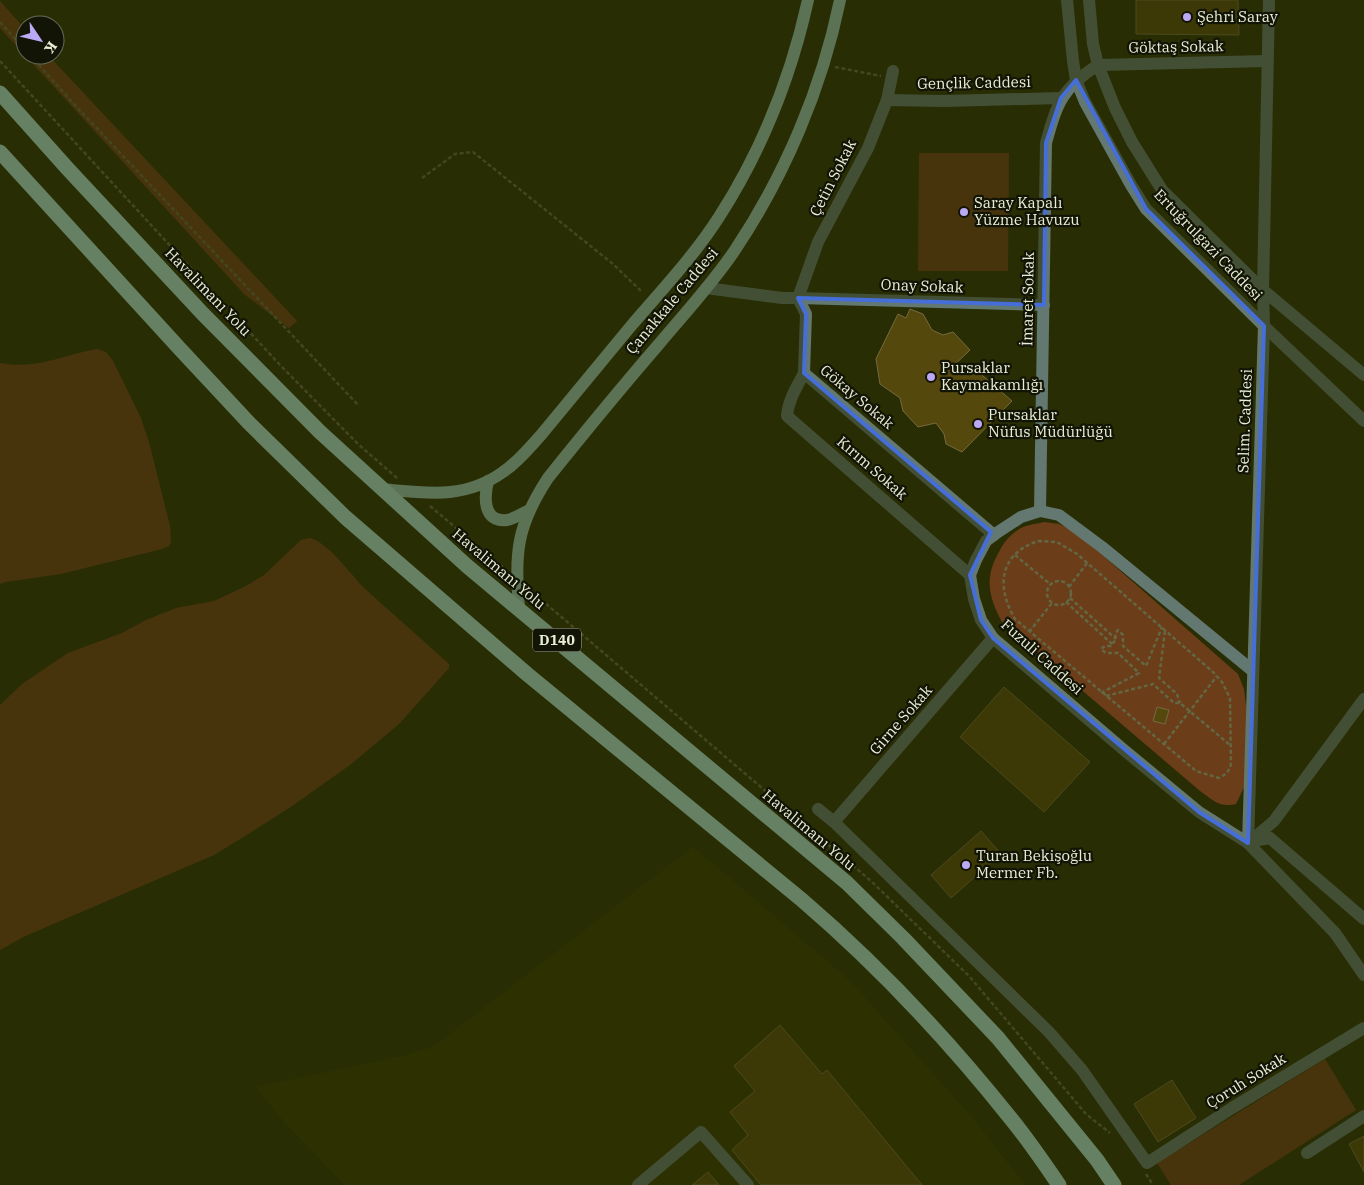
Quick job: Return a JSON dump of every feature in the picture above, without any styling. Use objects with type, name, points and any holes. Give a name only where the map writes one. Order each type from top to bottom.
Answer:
[{"type":"highway","name":"Havalimanı Yolu","points":[[0,93],[203,314],[320,432],[466,566],[519,608],[854,890],[903,938],[998,1038],[1098,1160],[1114,1185]]},
{"type":"highway","name":"D140","points":[[0,152],[180,349],[249,422],[345,517],[519,668],[802,900],[870,963],[941,1036],[1013,1121],[1051,1179],[1059,1185]]},
{"type":"main road","name":"Çanakkale Caddesi","points":[[381,488],[414,492],[445,493],[461,491],[488,481],[504,472],[541,435],[688,260],[714,224],[746,172],[771,120],[793,60],[808,0]]},
{"type":"main road","name":"Çanakkale Caddesi","points":[[519,608],[517,558],[523,525],[529,510],[552,472],[734,252],[772,188],[795,140],[824,65],[840,0]]},
{"type":"main road","points":[[488,481],[485,494],[486,507],[490,514],[496,518],[507,520],[529,510]]},
{"type":"street","name":"Ertuğrulgazi Caddesi","points":[[1067,0],[1076,80],[1085,102],[1146,209],[1364,422]]},
{"type":"street","name":"Ertuğrulgazi Caddesi","points":[[1089,0],[1093,68],[1132,142],[1162,190],[1263,290],[1364,375]]},
{"type":"street","name":"Selim. Caddesi","points":[[1248,843],[1264,326],[1263,290],[1269,0]]},
{"type":"street","name":"Göktaş Sokak","points":[[1093,68],[1268,60]]},
{"type":"street","name":"İmaret Sokak","points":[[1040,512],[1046,143],[1061,98],[1076,80],[1093,68]]},
{"type":"street","name":"Çetin Sokak","points":[[798,298],[818,242],[868,148],[887,100],[892,75]]},
{"type":"street","name":"Gençlik Caddesi","points":[[887,100],[946,101],[1061,98]]},
{"type":"street","points":[[706,288],[782,298],[798,298]]},
{"type":"street","name":"Onay Sokak","points":[[798,298],[1044,305]]},
{"type":"street","name":"Gökay Sokak","points":[[798,298],[806,314],[804,373],[994,535]]},
{"type":"street","name":"Kırım Sokak","points":[[804,373],[792,397],[787,416],[970,575]]},
{"type":"street","points":[[970,575],[986,541],[994,535],[1021,517],[1040,512],[1058,514],[1102,547],[1253,671]]},
{"type":"street","name":"Fuzuli Caddesi","points":[[970,575],[974,599],[981,620],[993,638],[1192,806],[1248,843],[1335,933],[1364,975]]},
{"type":"street","name":"Girne Sokak","points":[[834,822],[993,638]]},
{"type":"street","points":[[1248,843],[1274,822],[1364,699]]},
{"type":"street","points":[[818,809],[834,822],[1049,1032],[1082,1070],[1145,1167]]},
{"type":"street","points":[[1248,843],[1270,838],[1364,920]]},
{"type":"street","name":"Çoruh Sokak","points":[[1145,1167],[1232,1108],[1364,1028]]},
{"type":"street","points":[[1306,1153],[1364,1116]]},
{"type":"street","points":[[638,1185],[700,1132],[748,1185]]},
{"type":"path","points":[[0,22],[15,39]]},
{"type":"path","points":[[0,61],[280,365],[358,444],[871,881],[968,976],[1086,1114],[1116,1138]]},
{"type":"path","points":[[39,65],[79,110],[359,406]]},
{"type":"path","points":[[824,65],[892,75]]},
{"type":"path","points":[[422,178],[455,154],[473,152],[613,264],[642,292]]},
{"type":"path","points":[[1038,541],[1050,541],[1057,542],[1087,562],[1217,676],[1227,690],[1230,698],[1231,764],[1229,771],[1219,778],[1196,772],[1015,619],[1004,592],[1004,571],[1014,555],[1029,544],[1038,541]]},
{"type":"path","points":[[1014,555],[1050,584]]},
{"type":"path","points":[[1069,587],[1087,562]]},
{"type":"path","points":[[1070,598],[1060,604],[1052,603],[1047,592],[1050,584],[1056,581],[1064,582],[1069,587],[1070,598],[1116,640]]},
{"type":"path","points":[[1066,602],[1112,644]]},
{"type":"path","points":[[1029,632],[1052,603]]},
{"type":"path","points":[[1116,640],[1115,634],[1118,630],[1123,635],[1123,646],[1146,666],[1162,627]]},
{"type":"path","points":[[1166,630],[1159,678],[1177,694],[1180,703],[1231,745]]},
{"type":"path","points":[[1102,693],[1139,673],[1118,653],[1106,653],[1101,649],[1105,646],[1111,646],[1116,640]]},
{"type":"path","points":[[1164,744],[1217,676]]},
{"type":"path","points":[[1106,696],[1153,684],[1174,703],[1180,703]]},
{"type":"path","points":[[1145,1167],[1153,1185]]},
{"type":"highlighted area","points":[[1076,80],[1146,209],[1264,326],[1248,843],[1199,812],[993,638],[981,620],[970,575],[991,532],[804,373],[806,314],[798,298],[1044,305],[1046,143],[1061,98]]},
{"type":"shaded area","points":[[0,1],[15,18],[15,44],[0,28]]},
{"type":"shaded area","points":[[34,65],[57,65],[297,321],[289,328],[245,295]]},
{"type":"shaded area","name":"Saray Kapalı Yüzme Havuzu","points":[[919,153],[1009,153],[1008,271],[918,271]]},
{"type":"shaded area","points":[[97,349],[106,352],[113,361],[141,418],[149,442],[170,526],[171,542],[169,546],[162,549],[61,574],[0,584],[0,363],[26,365]]},
{"type":"shaded area","points":[[1044,522],[1059,524],[1076,532],[1238,674],[1244,689],[1246,705],[1246,783],[1236,804],[1221,804],[1200,791],[1002,622],[991,595],[990,578],[995,560],[1004,544],[1015,532],[1021,528]]},
{"type":"shaded area","points":[[310,538],[324,545],[363,587],[449,664],[449,668],[399,724],[350,765],[245,836],[214,855],[23,937],[0,950],[0,705],[22,684],[68,653],[122,633],[146,620],[176,608],[214,601],[246,586],[264,575],[301,540]]},
{"type":"shaded area","points":[[693,847],[850,981],[976,1122],[1025,1185],[345,1185],[286,1124],[256,1087],[403,1056],[433,1047]]},
{"type":"shaded area","points":[[1325,1059],[1356,1110],[1239,1185],[1171,1185],[1157,1163]]},
{"type":"building","name":"Şehri Saray","points":[[1136,0],[1238,0],[1239,35],[1136,34]]},
{"type":"building","name":"Pursaklar Kaymakamlığı","points":[[910,309],[923,314],[932,330],[943,335],[953,332],[970,350],[950,369],[976,370],[1012,401],[962,452],[946,444],[944,434],[936,423],[918,427],[903,411],[900,398],[880,384],[876,359],[898,314],[906,318]]},
{"type":"building","points":[[1004,687],[1090,762],[1044,812],[960,737]]},
{"type":"building","points":[[1157,707],[1169,710],[1165,724],[1153,721]]},
{"type":"building","name":"Turan Bekişoğlu Mermer Fb.","points":[[981,831],[1001,854],[951,898],[931,875]]},
{"type":"building","points":[[780,1025],[822,1074],[827,1070],[922,1185],[761,1185],[732,1150],[748,1135],[730,1112],[755,1091],[734,1066]]},
{"type":"building","points":[[1172,1080],[1196,1118],[1158,1142],[1134,1104]]},
{"type":"building","points":[[1364,1136],[1364,1172],[1349,1144]]},
{"type":"building","points":[[708,1172],[719,1185],[692,1185]]},
{"type":"place","name":"Şehri Saray","points":[[1187,17]]},
{"type":"place","name":"Saray Kapalı Yüzme Havuzu","points":[[964,212]]},
{"type":"place","name":"Pursaklar Kaymakamlığı","points":[[931,377]]},
{"type":"place","name":"Pursaklar Nüfus Müdürlüğü","points":[[978,424]]},
{"type":"place","name":"Turan Bekişoğlu Mermer Fb.","points":[[966,865]]}]
